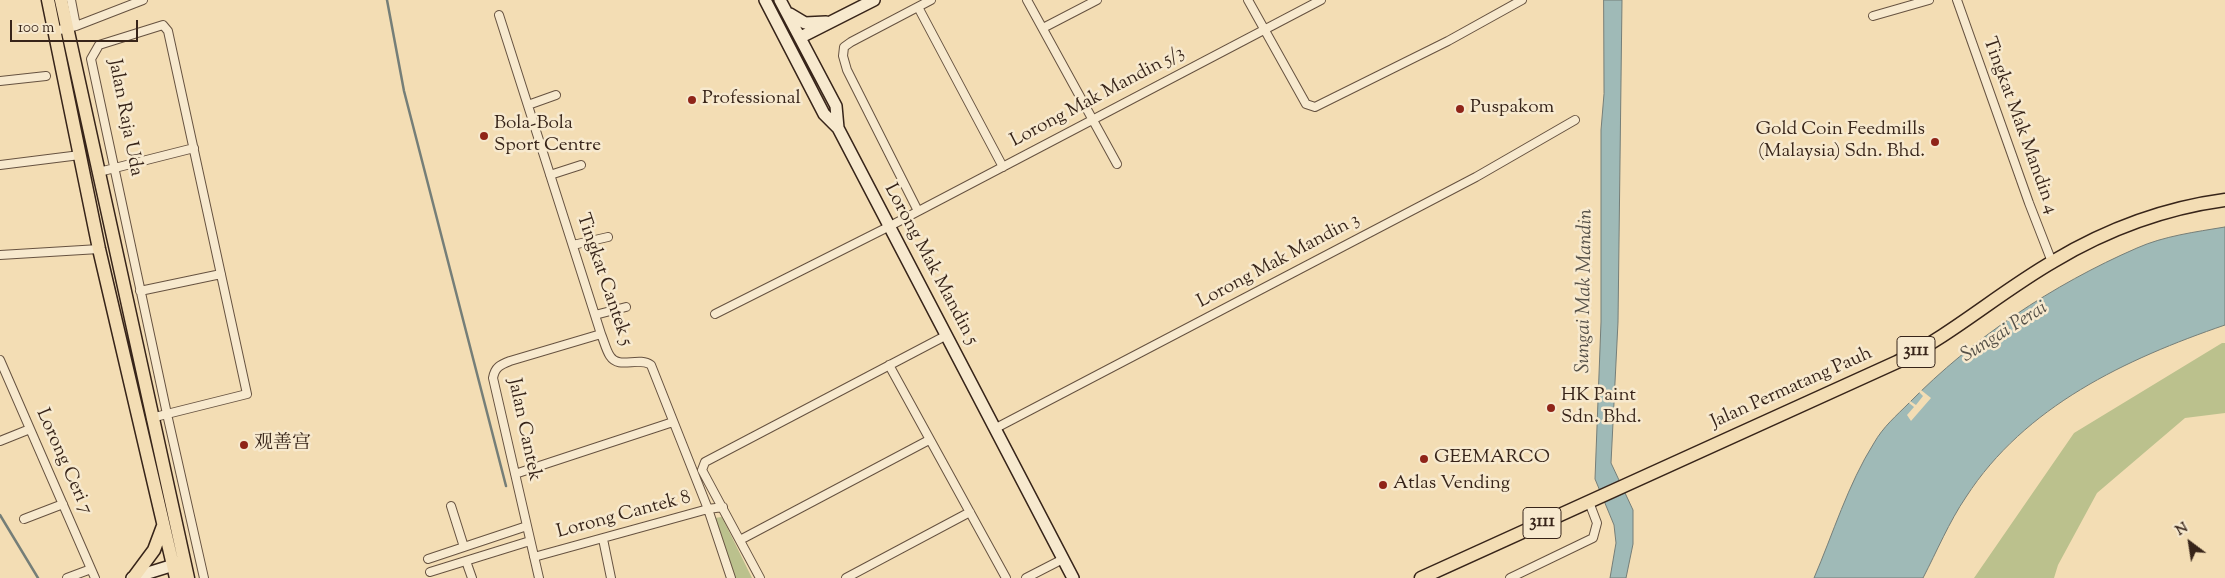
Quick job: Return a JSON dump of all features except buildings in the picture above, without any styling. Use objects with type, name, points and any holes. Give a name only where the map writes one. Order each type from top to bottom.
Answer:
[{"type":"main road","name":"Jalan Raja Uda","points":[[48,0],[66,29],[80,155],[99,249],[163,526],[178,568],[188,578]]},
{"type":"main road","name":"Jalan Raja Uda","points":[[61,0],[151,418],[178,568]]},
{"type":"main road","name":"Jalan Permatang Pauh","points":[[1420,578],[1921,350],[2052,262],[2119,228],[2196,204],[2225,200]]},
{"type":"main road","points":[[133,578],[154,550],[163,526]]},
{"type":"street","points":[[66,29],[71,0]]},
{"type":"street","points":[[66,29],[143,0]]},
{"type":"street","points":[[766,0],[798,67],[824,114],[838,128]]},
{"type":"street","name":"Lorong Mak Mandin 5","points":[[780,0],[802,37],[836,106],[838,128],[1073,578]]},
{"type":"street","points":[[798,67],[798,47],[802,37],[874,0]]},
{"type":"street","points":[[918,211],[847,70],[843,56],[844,47],[850,42],[931,0]]},
{"type":"street","points":[[1027,0],[1117,164]]},
{"type":"street","points":[[1043,28],[1097,0]]},
{"type":"street","points":[[1248,0],[1306,104],[1315,107],[1448,41],[1522,0]]},
{"type":"street","name":"Lorong Mak Mandin 5/3","points":[[715,314],[890,226],[1321,0]]},
{"type":"street","points":[[1873,16],[1930,0]]},
{"type":"street","name":"Tingkat Mak Mandin 4","points":[[1958,0],[2029,203],[2052,262]]},
{"type":"street","points":[[918,7],[1002,167]]},
{"type":"street","points":[[786,11],[805,23],[815,24],[840,18]]},
{"type":"street","name":"Tingkat Cantek 5","points":[[499,15],[610,357],[620,363],[644,361],[651,365],[708,509],[731,578]]},
{"type":"street","points":[[813,60],[814,41],[818,34],[840,18]]},
{"type":"street","points":[[776,19],[791,34],[802,37]]},
{"type":"street","name":"Jalan Raja Uda","points":[[166,414],[246,394],[194,148],[166,26],[163,25],[99,45],[91,59],[166,414],[204,578]]},
{"type":"street","points":[[0,81],[46,76]]},
{"type":"street","points":[[528,105],[556,95]]},
{"type":"street","name":"Lorong Mak Mandin 3","points":[[996,428],[1476,177],[1575,120]]},
{"type":"street","points":[[99,172],[194,148]]},
{"type":"street","points":[[0,165],[80,155]]},
{"type":"street","points":[[550,175],[581,165]]},
{"type":"street","points":[[573,245],[608,237]]},
{"type":"street","points":[[0,255],[99,249]]},
{"type":"street","points":[[140,291],[221,274]]},
{"type":"street","points":[[595,315],[626,307]]},
{"type":"street","name":"Jalan Cantek","points":[[539,578],[493,378],[494,370],[510,361],[601,334]]},
{"type":"street","points":[[760,578],[702,470],[705,462],[947,335]]},
{"type":"street","name":"Lorong Ceri 7","points":[[0,360],[95,578]]},
{"type":"street","points":[[889,365],[1006,578]]},
{"type":"street","points":[[151,418],[166,414]]},
{"type":"street","points":[[516,474],[673,422]]},
{"type":"street","points":[[0,442],[30,429]]},
{"type":"street","points":[[740,540],[929,440]]},
{"type":"street","points":[[1510,578],[1593,538],[1597,523],[1589,502]]},
{"type":"street","points":[[24,519],[63,504]]},
{"type":"street","points":[[450,506],[464,547]]},
{"type":"street","name":"Lorong Cantek 8","points":[[534,557],[708,509],[723,507]]},
{"type":"street","points":[[846,578],[970,512]]},
{"type":"street","points":[[428,558],[527,526]]},
{"type":"street","points":[[603,539],[611,578]]},
{"type":"street","points":[[430,572],[530,541]]},
{"type":"street","points":[[1026,578],[1063,559]]},
{"type":"street","points":[[466,561],[472,578]]},
{"type":"street","points":[[133,578],[178,568]]},
{"type":"street","points":[[67,578],[91,569]]},
{"type":"green space","points":[[2222,343],[2225,343],[2225,413],[2185,418],[2097,493],[2058,565],[2054,578],[1974,578],[2074,433]]},
{"type":"green space","points":[[722,517],[752,578],[735,578],[714,518]]},
{"type":"water","points":[[1604,0],[1622,0],[1618,322],[1611,463],[1633,510],[1633,544],[1626,578],[1610,578],[1616,543],[1614,525],[1595,479],[1601,322],[1601,130],[1604,94]]},
{"type":"water","name":"Sungai Perai","points":[[2225,227],[2225,325],[2151,353],[2115,370],[2080,390],[2048,412],[2017,437],[1990,465],[1966,497],[1923,578],[1814,578],[1856,475],[1878,437],[1899,412],[1934,379],[1987,335],[2015,315],[2044,296],[2105,263],[2158,240]]},
{"type":"pier","points":[[1921,390],[1931,398],[1911,421],[1907,415],[1914,407],[1909,403],[1910,401],[1916,405],[1923,396],[1919,392]]},
{"type":"waterway","points":[[387,0],[404,91],[506,486]]},
{"type":"waterway","points":[[0,515],[38,578]]},
{"type":"place","name":"Professional","points":[[692,100]]},
{"type":"place","name":"Puspakom","points":[[1460,109]]},
{"type":"place","name":"Bola-Bola Sport Centre","points":[[484,136]]},
{"type":"place","name":"Gold Coin Feedmills (Malaysia) Sdn. Bhd.","points":[[1935,142]]},
{"type":"place","name":"HK Paint Sdn. Bhd.","points":[[1551,408]]},
{"type":"place","name":"观善宫","points":[[244,445]]},
{"type":"place","name":"GEEMARCO","points":[[1424,459]]},
{"type":"place","name":"Atlas Vending","points":[[1383,485]]},
{"type":"water label","name":"Sungai Mak Mandin","points":[[1586,291]]}]
